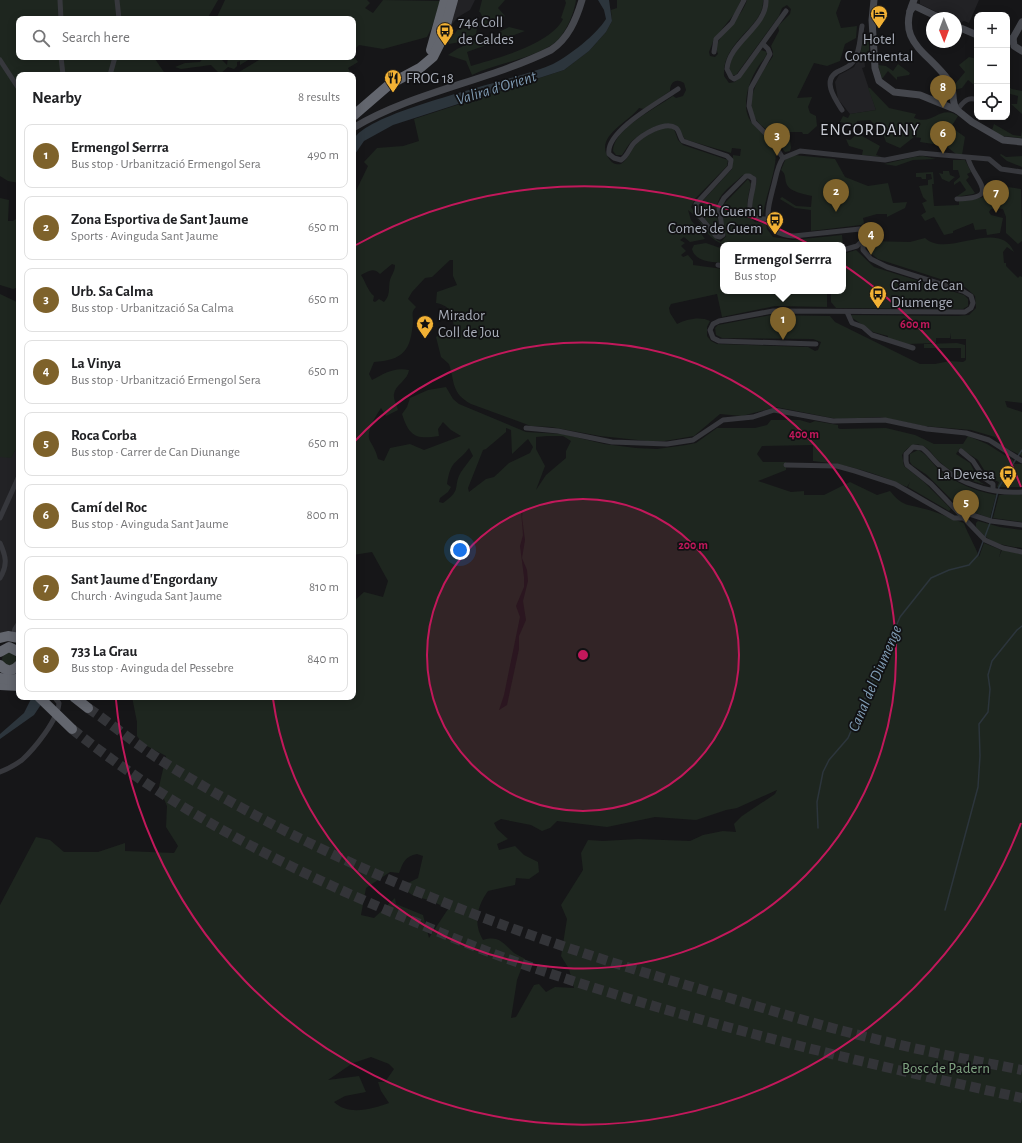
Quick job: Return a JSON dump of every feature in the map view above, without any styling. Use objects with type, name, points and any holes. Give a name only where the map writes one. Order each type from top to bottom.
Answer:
[{"type":"highway","points":[[409,73],[422,62],[431,50],[445,0]]},
{"type":"highway","points":[[356,113],[390,84],[427,63],[437,51],[452,0]]},
{"type":"highway","points":[[0,638],[16,637]]},
{"type":"highway","points":[[0,652],[7,648],[16,650]]},
{"type":"highway","points":[[2,673],[11,680],[16,676]]},
{"type":"highway","points":[[0,685],[16,676]]},
{"type":"highway","points":[[42,700],[72,729]]},
{"type":"highway","points":[[78,700],[88,708]]},
{"type":"main road","points":[[356,126],[380,113],[488,76],[551,50],[559,45],[571,28],[582,0]]},
{"type":"main road","points":[[874,0],[872,27],[875,68],[879,81],[894,92],[916,94],[957,110],[1003,140],[1022,142]]},
{"type":"main road","points":[[914,0],[909,11],[907,25],[914,43],[950,81],[953,92],[953,105],[957,110]]},
{"type":"main road","points":[[909,11],[914,6],[927,12]]},
{"type":"main road","points":[[1022,22],[1010,41],[1014,46],[1022,51]]},
{"type":"main road","points":[[962,29],[974,34]]},
{"type":"main road","points":[[943,104],[949,102],[952,98]]},
{"type":"street","points":[[60,0],[61,16]]},
{"type":"street","points":[[117,0],[119,16]]},
{"type":"street","points":[[714,52],[716,39],[732,23],[744,0]]},
{"type":"street","points":[[766,0],[765,7],[759,20],[730,56],[727,69],[729,76],[734,79],[739,76],[786,11]]},
{"type":"street","points":[[842,110],[830,88],[831,78],[836,72],[853,62],[858,53],[862,26]]},
{"type":"street","points":[[763,44],[768,49],[770,54],[751,88],[749,106],[754,122],[770,138],[783,158]]},
{"type":"street","points":[[0,60],[16,84]]},
{"type":"street","points":[[61,60],[63,72]]},
{"type":"street","points":[[111,72],[114,60]]},
{"type":"street","points":[[678,89],[620,130],[610,142],[609,154],[614,158],[621,160],[637,140],[659,128],[669,125],[674,127],[678,131],[683,141],[722,154],[731,160],[730,167],[696,204],[696,213],[716,236],[720,237],[723,235],[718,211],[720,203],[746,176],[754,178],[749,204],[752,214],[758,219],[768,220]]},
{"type":"street","points":[[957,110],[964,101],[969,99],[974,100]]},
{"type":"street","points":[[816,344],[719,341],[713,338],[710,330],[713,324],[719,321],[766,312],[965,312],[973,306],[971,296],[963,292],[877,263],[865,252],[862,234],[858,229],[805,235],[786,235],[774,230],[769,225],[768,210],[777,172],[783,158],[793,152],[800,152],[892,160],[916,153],[989,159],[1001,168],[1022,172]]},
{"type":"street","points":[[957,199],[976,196],[983,190],[982,184],[972,171],[968,158]]},
{"type":"street","points":[[846,249],[857,246],[862,241]]},
{"type":"street","points":[[847,312],[852,323],[863,327],[872,335],[913,348]]},
{"type":"street","points":[[526,428],[558,431],[612,442],[667,444],[693,440],[723,420],[753,417],[774,410],[833,421],[885,420],[927,429],[966,433],[989,440],[1019,460]]},
{"type":"street","points":[[1022,492],[996,491],[965,482],[950,473],[922,448],[913,447],[909,450],[906,458],[907,465],[931,484],[985,540],[1003,548],[1022,552]]},
{"type":"street","points":[[961,451],[973,460],[984,478],[993,484],[996,491]]},
{"type":"street","points":[[786,465],[837,466],[855,471],[895,484],[954,518],[964,518]]},
{"type":"street","points":[[0,518],[16,483]]},
{"type":"street","points":[[956,510],[991,521],[1022,525]]},
{"type":"street","points":[[971,527],[974,521],[980,518]]},
{"type":"street","points":[[0,543],[6,556],[5,567],[0,578]]},
{"type":"street","points":[[0,772],[21,760],[32,749],[48,727],[59,708],[59,703],[56,700]]},
{"type":"shaded area","points":[[456,0],[475,0],[470,10],[458,17],[449,28]]},
{"type":"shaded area","points":[[920,0],[979,0],[969,23],[962,22],[962,12],[937,12],[920,4]]},
{"type":"shaded area","points":[[860,56],[864,56],[865,67],[862,68],[876,110],[850,114],[838,99],[835,82],[839,75],[854,67]]},
{"type":"shaded area","points":[[16,449],[16,632],[9,631],[0,633],[0,457],[11,457]]},
{"type":"green space","points":[[0,0],[218,0],[209,16],[16,16],[16,60],[156,60],[164,72],[16,72],[16,182],[8,181],[0,176]]},
{"type":"green space","points":[[225,0],[367,0],[370,3],[365,8],[373,13],[383,0],[440,1],[432,27],[427,37],[383,49],[359,45],[356,48],[356,16],[217,16]]},
{"type":"green space","points":[[482,0],[505,0],[498,8],[505,16],[494,23],[493,21],[477,28],[476,34],[460,42],[449,44],[448,42],[459,28],[468,29],[484,20],[479,12]]},
{"type":"green space","points":[[565,0],[576,0],[571,18],[565,30],[553,44],[534,54],[472,75],[466,61],[448,55],[478,39],[482,42],[498,36],[497,33],[509,27],[525,31],[467,52],[471,66],[509,54],[536,43],[557,28],[563,19],[561,18],[566,3]]},
{"type":"green space","name":"Bosc de Padern","points":[[617,0],[741,0],[735,13],[714,39],[709,52],[710,56],[715,57],[718,54],[717,46],[719,40],[736,19],[747,0],[763,0],[762,10],[730,53],[725,64],[724,76],[729,83],[735,82],[761,50],[767,52],[751,80],[746,105],[747,113],[750,119],[754,125],[768,138],[775,150],[776,156],[763,215],[759,216],[755,212],[752,204],[757,179],[753,175],[743,175],[720,198],[717,210],[720,230],[718,233],[699,213],[698,206],[732,169],[733,155],[740,156],[741,149],[732,148],[731,153],[687,140],[684,138],[678,127],[673,124],[667,124],[653,127],[641,134],[628,145],[622,155],[616,155],[613,151],[615,143],[620,135],[628,127],[673,96],[676,98],[683,96],[686,90],[684,83],[676,81],[672,83],[670,91],[644,109],[639,108],[608,137],[605,144],[606,152],[611,161],[615,164],[621,164],[637,144],[644,138],[653,132],[666,127],[674,129],[678,140],[683,145],[728,160],[727,166],[695,199],[691,207],[698,219],[688,210],[691,220],[705,239],[690,242],[684,237],[680,240],[685,243],[681,246],[686,251],[681,255],[683,257],[688,255],[693,261],[693,265],[720,269],[720,294],[827,294],[827,307],[775,306],[722,317],[717,294],[671,304],[669,308],[670,313],[677,324],[694,319],[706,319],[710,321],[707,327],[707,336],[711,341],[717,344],[808,347],[815,351],[818,350],[821,342],[813,339],[722,338],[716,335],[715,328],[718,325],[771,315],[830,316],[835,322],[920,364],[935,364],[950,361],[963,362],[966,360],[966,339],[951,339],[950,333],[950,338],[936,338],[936,343],[909,344],[888,341],[888,336],[873,332],[848,315],[958,316],[969,315],[976,308],[975,296],[965,287],[878,259],[869,252],[866,241],[910,242],[925,238],[935,243],[946,244],[985,238],[997,238],[1007,242],[1014,252],[1007,247],[1003,252],[1004,263],[1006,263],[1006,266],[1018,278],[1020,276],[1022,277],[1022,403],[1005,401],[1007,407],[1022,412],[1022,456],[1006,448],[995,437],[971,430],[924,426],[880,417],[837,419],[776,407],[742,416],[720,414],[694,436],[665,441],[647,441],[600,436],[551,427],[531,426],[471,404],[460,396],[455,387],[449,364],[441,357],[436,337],[440,334],[450,333],[454,327],[448,308],[436,303],[437,292],[457,285],[453,276],[453,260],[450,260],[432,277],[425,278],[412,292],[408,299],[416,307],[413,312],[410,340],[404,352],[392,359],[374,362],[369,374],[372,380],[394,370],[409,370],[408,374],[394,394],[398,410],[386,416],[381,408],[370,429],[370,441],[378,459],[384,461],[390,448],[410,444],[424,450],[461,436],[451,430],[443,422],[438,429],[439,436],[419,437],[411,432],[402,414],[407,407],[410,398],[428,390],[446,387],[453,399],[459,404],[526,432],[563,434],[604,444],[657,449],[696,443],[717,428],[755,428],[767,425],[771,420],[800,420],[810,423],[815,421],[838,425],[838,428],[840,429],[886,428],[915,435],[934,444],[963,444],[968,436],[987,444],[1014,461],[1012,464],[1022,464],[1022,487],[997,487],[999,482],[989,478],[978,460],[960,448],[956,454],[970,463],[980,482],[986,485],[951,471],[923,446],[914,445],[910,447],[902,455],[904,466],[924,482],[951,509],[949,511],[908,487],[910,482],[907,487],[884,477],[862,470],[838,464],[813,461],[813,445],[762,446],[757,454],[763,462],[786,462],[786,470],[758,481],[791,492],[804,491],[804,495],[824,495],[850,482],[877,495],[890,491],[898,500],[906,504],[930,510],[964,523],[979,557],[984,543],[1001,550],[999,557],[1002,550],[1022,554],[1022,1143],[0,1143],[0,905],[36,837],[50,840],[64,852],[98,852],[125,843],[125,851],[174,853],[178,846],[166,827],[167,806],[159,787],[166,756],[143,744],[137,736],[137,722],[133,700],[356,700],[356,599],[364,592],[383,597],[388,581],[372,552],[356,555],[356,191],[368,166],[364,162],[377,148],[403,146],[419,141],[414,119],[564,70],[589,51],[606,32],[612,21],[611,10],[617,8]],"holes":[[[392,264],[395,265],[386,299],[384,302],[379,299],[375,302],[373,301],[374,296],[361,275],[371,270],[380,274]],[[506,428],[511,430],[512,454],[528,439],[533,447],[530,453],[509,463],[494,477],[486,479],[469,492],[468,488],[483,450],[506,432]],[[563,436],[571,441],[566,451],[566,458],[546,475],[536,490],[545,466],[536,449],[536,437]],[[469,448],[473,456],[461,472],[453,494],[443,503],[439,502],[440,498],[448,492],[451,487],[447,484],[452,466]],[[521,510],[523,510],[522,517],[525,540],[522,558],[527,570],[528,581],[523,601],[526,620],[519,636],[519,649],[507,705],[499,710],[504,695],[520,617],[516,606],[524,587],[520,546],[523,535]],[[777,790],[775,794],[742,816],[734,824],[736,832],[723,831],[703,835],[690,841],[638,839],[603,841],[588,840],[581,853],[583,870],[561,905],[567,919],[561,956],[569,969],[574,988],[555,987],[546,992],[539,984],[534,985],[516,1017],[511,1018],[517,980],[525,959],[514,953],[501,941],[493,939],[483,940],[477,921],[479,909],[488,891],[515,885],[516,878],[529,879],[539,872],[538,862],[524,855],[515,846],[499,850],[497,844],[508,839],[497,829],[494,823],[501,819],[531,825],[542,831],[550,828],[557,821],[607,827],[655,817],[696,820],[737,808]],[[417,854],[423,856],[418,878],[400,887],[414,896],[432,901],[448,909],[429,938],[423,915],[396,904],[395,898],[374,918],[361,915],[366,888],[390,872],[399,873],[403,863],[410,856]],[[371,1057],[389,1064],[394,1069],[385,1082],[378,1082],[381,1091],[389,1103],[368,1109],[353,1110],[346,1109],[334,1102],[345,1096],[366,1092],[359,1076],[328,1080],[353,1063]]]},
{"type":"green space","points":[[768,0],[841,0],[836,13],[841,28],[857,26],[856,38],[845,44],[840,61],[827,66],[814,63],[797,98],[812,97],[808,107],[810,113],[816,116],[817,126],[808,134],[803,134],[802,132],[789,132],[791,148],[790,151],[785,152],[774,136],[758,122],[753,114],[751,106],[752,97],[758,80],[773,56],[771,46],[779,31],[778,26],[790,14],[791,9],[787,5],[782,8],[779,16],[736,75],[732,75],[730,67],[732,58],[761,19],[766,9]]},
{"type":"green space","points":[[863,39],[869,39],[869,56],[860,56]]},
{"type":"green space","points":[[969,57],[974,58],[974,85],[968,80],[962,88],[955,90],[955,84],[965,72],[959,65]]},
{"type":"green space","points":[[356,59],[358,62],[348,68],[350,72],[239,72],[259,60]]},
{"type":"green space","points":[[202,60],[222,60],[227,65],[228,60],[248,60],[240,65],[240,61],[237,62],[237,66],[234,69],[228,67],[222,72],[218,72],[211,65],[181,69],[175,67],[185,63],[200,62]]},
{"type":"green space","points":[[898,64],[910,73],[909,75],[897,77],[897,80],[888,71],[882,79],[878,65],[886,66],[893,71]]},
{"type":"green space","points":[[868,88],[870,88],[889,108],[916,114],[914,118],[921,120],[927,119],[946,112],[958,116],[951,127],[965,137],[962,155],[956,154],[946,146],[920,142],[921,138],[914,137],[900,148],[886,142],[879,122],[874,124],[870,120],[857,121],[856,126],[854,126],[840,122],[843,116],[848,118],[850,114],[876,110]]},
{"type":"green space","points":[[1010,88],[1022,91],[1022,114],[1011,104],[1017,104],[1018,96],[1010,94]]},
{"type":"green space","points":[[994,124],[1013,135],[1021,136],[1022,130],[1022,138],[1002,136],[992,130]]},
{"type":"green space","points":[[856,135],[862,136],[880,146],[876,155],[882,157],[862,155],[863,150],[849,146],[846,139],[850,140]]},
{"type":"green space","points":[[1001,154],[1006,157],[1022,156],[1022,167],[1007,161],[1000,155]]},
{"type":"green space","points":[[794,155],[835,159],[845,177],[868,186],[888,183],[893,203],[907,202],[905,208],[887,217],[887,214],[877,214],[863,218],[864,223],[861,225],[811,231],[811,210],[795,208],[780,199],[782,197],[796,206],[811,207],[812,196],[791,189],[787,185],[784,174],[781,170],[786,158]]},
{"type":"green space","points":[[923,156],[936,159],[913,160],[896,166],[884,164],[914,157]]},
{"type":"green space","points":[[953,160],[965,160],[971,172],[967,174],[969,177],[966,180],[975,193],[956,197],[966,190],[960,181],[954,185],[954,182],[960,177],[958,170],[953,170]]},
{"type":"green space","points":[[943,171],[949,171],[950,175],[955,177],[949,182],[942,179],[939,173],[943,174]]},
{"type":"green space","points":[[933,172],[934,184],[932,184],[934,206],[959,205],[959,201],[985,197],[1006,200],[1008,187],[1021,189],[1022,241],[1018,244],[1006,233],[1006,217],[1003,209],[995,208],[991,209],[989,212],[991,215],[1003,218],[1000,233],[987,235],[986,229],[975,230],[973,223],[953,231],[953,233],[944,235],[934,217],[925,221],[921,215],[926,212],[922,203],[927,201],[923,197],[919,186],[928,185],[928,180],[932,179],[931,174],[926,174],[926,179],[922,179],[921,177],[916,177],[916,173]]},
{"type":"green space","points":[[748,179],[751,184],[747,204],[751,218],[755,222],[766,223],[767,229],[773,237],[793,240],[842,235],[843,242],[721,242],[726,236],[722,217],[723,205]]},
{"type":"green space","points":[[0,198],[9,200],[8,221],[13,221],[16,219],[16,288],[13,289],[0,285]]},
{"type":"green space","points":[[698,219],[717,240],[721,242],[713,239]]},
{"type":"green space","points":[[706,243],[720,248],[720,263],[700,259],[697,257],[692,249],[694,245]]},
{"type":"green space","points":[[856,250],[874,267],[964,295],[968,299],[968,306],[963,309],[836,308],[831,302],[831,294],[846,294],[846,253]]},
{"type":"green space","points":[[0,294],[16,302],[16,449],[11,458],[0,457]]},
{"type":"green space","points":[[957,343],[965,345],[965,358],[961,358],[961,348],[924,348],[924,344]]},
{"type":"green space","points":[[918,450],[921,451],[938,469],[951,478],[973,489],[996,495],[990,518],[967,510],[954,502],[927,475],[912,465],[910,462],[910,454]]},
{"type":"green space","points":[[1022,494],[1022,522],[993,518],[999,495]]},
{"type":"green space","points":[[978,521],[1000,527],[1022,530],[1022,548],[1002,545],[986,537],[976,527],[976,523]]},
{"type":"green space","points":[[9,652],[14,654],[16,659],[14,664],[9,666],[4,664],[2,659],[4,654]]},
{"type":"water","name":"Valira d'Orient","points":[[598,0],[609,0],[612,21],[606,32],[589,51],[564,70],[393,125],[364,141],[356,153],[356,138],[363,130],[384,119],[444,97],[535,71],[560,60],[575,50],[596,32],[606,19],[604,10]]},
{"type":"water","points":[[30,700],[44,700],[34,715],[0,739],[0,734],[24,713]]},
{"type":"waterway","name":"Canal del Diumenge","points":[[1018,456],[1022,450]]},
{"type":"waterway","name":"Canal del Diumenge","points":[[991,519],[999,487],[1016,459]]},
{"type":"waterway","name":"Canal del Diumenge","points":[[818,828],[817,802],[823,772],[829,760],[848,738],[900,617],[931,578],[949,570],[969,565],[978,555],[990,523]]},
{"type":"waterway","points":[[945,910],[978,787],[980,756],[979,724],[988,712],[990,689],[988,675],[992,661],[1022,626]]},
{"type":"tunnel","points":[[88,708],[162,761],[224,798],[288,832],[353,864],[487,919],[624,966],[814,1023],[905,1046],[1022,1070]]},
{"type":"tunnel","points":[[72,729],[149,785],[231,835],[359,898],[481,949],[512,961],[589,986],[712,1023],[835,1055],[1022,1098]]},
{"type":"place","name":"Hotel Continental","points":[[879,29]]},
{"type":"place","name":"746 Coll de Caldes","points":[[445,46]]},
{"type":"place","name":"FROG 18","points":[[393,93]]},
{"type":"place","name":"733 La Grau","points":[[943,108]]},
{"type":"place","name":"Camí del Roc","points":[[943,154]]},
{"type":"place","name":"Urb. Sa Calma","points":[[777,156]]},
{"type":"place","name":"Zona Esportiva de Sant Jaume","points":[[836,212]]},
{"type":"place","name":"Sant Jaume d'Engordany","points":[[996,213]]},
{"type":"place","name":"Urb. Guem i Comes de Guem","points":[[775,235]]},
{"type":"place","name":"La Vinya","points":[[871,255]]},
{"type":"place","name":"Camí de Can Diumenge","points":[[878,309]]},
{"type":"place","name":"Mirador Coll de Jou","points":[[425,339]]},
{"type":"place","name":"Ermengol Serrra","points":[[783,340]]},
{"type":"place","name":"La Devesa","points":[[1008,489]]},
{"type":"place","name":"Roca Corba","points":[[966,523]]},
{"type":"district","name":"ENGORDANY","points":[[870,129]]}]
